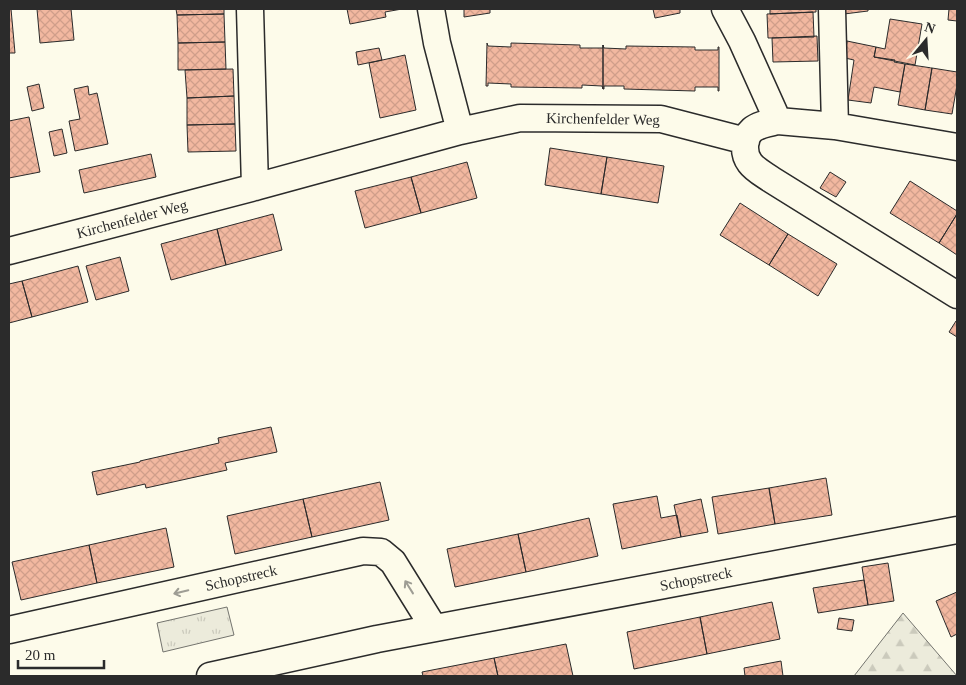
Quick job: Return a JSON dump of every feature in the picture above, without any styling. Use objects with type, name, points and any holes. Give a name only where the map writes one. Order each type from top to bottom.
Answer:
[{"type":"street","points":[[250,9],[255,187]]},
{"type":"street","points":[[431,9],[437,43],[460,130]]},
{"type":"street","points":[[725,9],[742,41],[778,121]]},
{"type":"street","points":[[832,9],[835,126]]},
{"type":"street","name":"Kirchenfelder Weg","points":[[9,251],[255,187],[460,130],[520,118],[661,119],[746,141]]},
{"type":"street","points":[[957,147],[835,126],[778,121],[751,130],[746,141],[745,153],[750,163],[759,170],[957,295]]},
{"type":"street","name":"Schopstreck","points":[[210,676],[434,628],[957,530]]},
{"type":"street","name":"Schopstreck","points":[[9,630],[364,551],[380,552],[393,562],[434,628]]},
{"type":"green space","points":[[227,607],[234,635],[163,652],[157,623]]},
{"type":"green space","points":[[903,613],[957,676],[854,676]]},
{"type":"building","points":[[9,9],[11,9],[15,53],[9,53]]},
{"type":"building","points":[[37,9],[71,9],[74,40],[40,43]]},
{"type":"building","points":[[176,9],[224,9],[224,14],[177,15]]},
{"type":"building","points":[[347,9],[402,9],[385,12],[386,17],[350,24]]},
{"type":"building","points":[[464,9],[490,9],[490,13],[464,17]]},
{"type":"building","points":[[653,9],[680,9],[680,13],[655,18]]},
{"type":"building","points":[[770,9],[816,9],[816,12],[770,14]]},
{"type":"building","points":[[844,9],[868,9],[868,11],[844,14]]},
{"type":"building","points":[[949,9],[957,9],[957,21],[948,20]]},
{"type":"building","points":[[813,12],[814,37],[768,38],[767,14]]},
{"type":"building","points":[[224,14],[225,42],[178,43],[177,15]]},
{"type":"building","points":[[890,19],[922,24],[915,65],[874,57],[876,47],[885,49]]},
{"type":"building","points":[[817,36],[818,61],[773,62],[772,38]]},
{"type":"building","points":[[847,41],[876,47],[874,57],[895,60],[894,62],[905,64],[900,92],[874,87],[871,103],[848,100],[854,60],[845,58]]},
{"type":"building","points":[[225,42],[226,69],[178,70],[178,43]]},
{"type":"building","points":[[487,43],[488,46],[511,47],[511,43],[580,45],[580,48],[603,48],[603,89],[602,86],[582,85],[582,88],[511,87],[511,84],[488,83],[488,86],[486,86]]},
{"type":"building","points":[[603,45],[604,48],[626,49],[626,46],[695,47],[695,50],[718,50],[719,47],[719,91],[718,87],[695,87],[695,91],[624,89],[624,86],[604,86],[603,89]]},
{"type":"building","points":[[379,48],[382,60],[358,65],[356,52]]},
{"type":"building","points":[[405,55],[416,110],[380,118],[369,63]]},
{"type":"building","points":[[905,64],[932,68],[925,110],[898,105]]},
{"type":"building","points":[[932,68],[957,72],[957,85],[952,114],[925,110]]},
{"type":"building","points":[[233,69],[234,96],[187,98],[185,70]]},
{"type":"building","points":[[39,84],[44,108],[32,111],[27,87]]},
{"type":"building","points":[[88,86],[89,95],[97,93],[108,144],[75,151],[69,121],[80,119],[74,89]]},
{"type":"building","points":[[234,96],[235,124],[187,125],[187,98]]},
{"type":"building","points":[[29,117],[40,172],[9,178],[9,121]]},
{"type":"building","points":[[235,124],[236,151],[188,152],[187,125]]},
{"type":"building","points":[[62,129],[67,153],[54,156],[49,132]]},
{"type":"building","points":[[550,148],[607,157],[601,194],[545,185]]},
{"type":"building","points":[[151,154],[156,177],[84,193],[79,170]]},
{"type":"building","points":[[607,157],[664,166],[658,203],[601,194]]},
{"type":"building","points":[[467,162],[477,198],[421,213],[411,177]]},
{"type":"building","points":[[830,172],[846,182],[836,197],[820,188]]},
{"type":"building","points":[[411,177],[421,213],[365,228],[355,191]]},
{"type":"building","points":[[910,181],[957,211],[939,243],[890,213]]},
{"type":"building","points":[[740,203],[788,234],[769,265],[720,235]]},
{"type":"building","points":[[273,214],[282,250],[226,265],[217,229]]},
{"type":"building","points":[[957,214],[957,255],[939,243]]},
{"type":"building","points":[[217,229],[226,265],[171,280],[161,244]]},
{"type":"building","points":[[788,234],[837,264],[818,296],[769,265]]},
{"type":"building","points":[[120,257],[129,291],[96,300],[86,266]]},
{"type":"building","points":[[78,266],[88,302],[32,317],[22,281]]},
{"type":"building","points":[[22,281],[32,317],[9,323],[9,284]]},
{"type":"building","points":[[957,322],[957,337],[949,332]]},
{"type":"building","points":[[271,427],[277,452],[225,463],[227,470],[146,488],[145,484],[97,495],[92,472],[219,443],[218,438]]},
{"type":"building","points":[[826,478],[832,515],[775,524],[769,488]]},
{"type":"building","points":[[380,482],[389,520],[312,537],[303,499]]},
{"type":"building","points":[[769,488],[775,524],[718,534],[712,497]]},
{"type":"building","points":[[657,496],[661,518],[677,515],[681,537],[622,549],[613,504]]},
{"type":"building","points":[[303,499],[312,537],[235,554],[227,516]]},
{"type":"building","points":[[701,499],[708,532],[681,537],[674,505]]},
{"type":"building","points":[[589,518],[598,556],[526,572],[518,534]]},
{"type":"building","points":[[166,528],[174,567],[97,583],[89,545]]},
{"type":"building","points":[[518,534],[526,572],[455,587],[447,549]]},
{"type":"building","points":[[89,545],[97,583],[21,600],[12,562]]},
{"type":"building","points":[[888,563],[894,601],[868,605],[862,567]]},
{"type":"building","points":[[864,580],[868,605],[818,613],[813,588]]},
{"type":"building","points":[[957,592],[957,634],[951,637],[936,601]]},
{"type":"building","points":[[772,602],[780,639],[707,654],[700,617]]},
{"type":"building","points":[[700,617],[707,654],[634,669],[627,632]]},
{"type":"building","points":[[839,618],[854,620],[852,631],[837,629]]},
{"type":"building","points":[[566,644],[573,676],[498,676],[494,658]]},
{"type":"building","points":[[494,658],[498,676],[423,676],[422,672]]},
{"type":"building","points":[[781,661],[783,676],[745,676],[744,668]]}]
